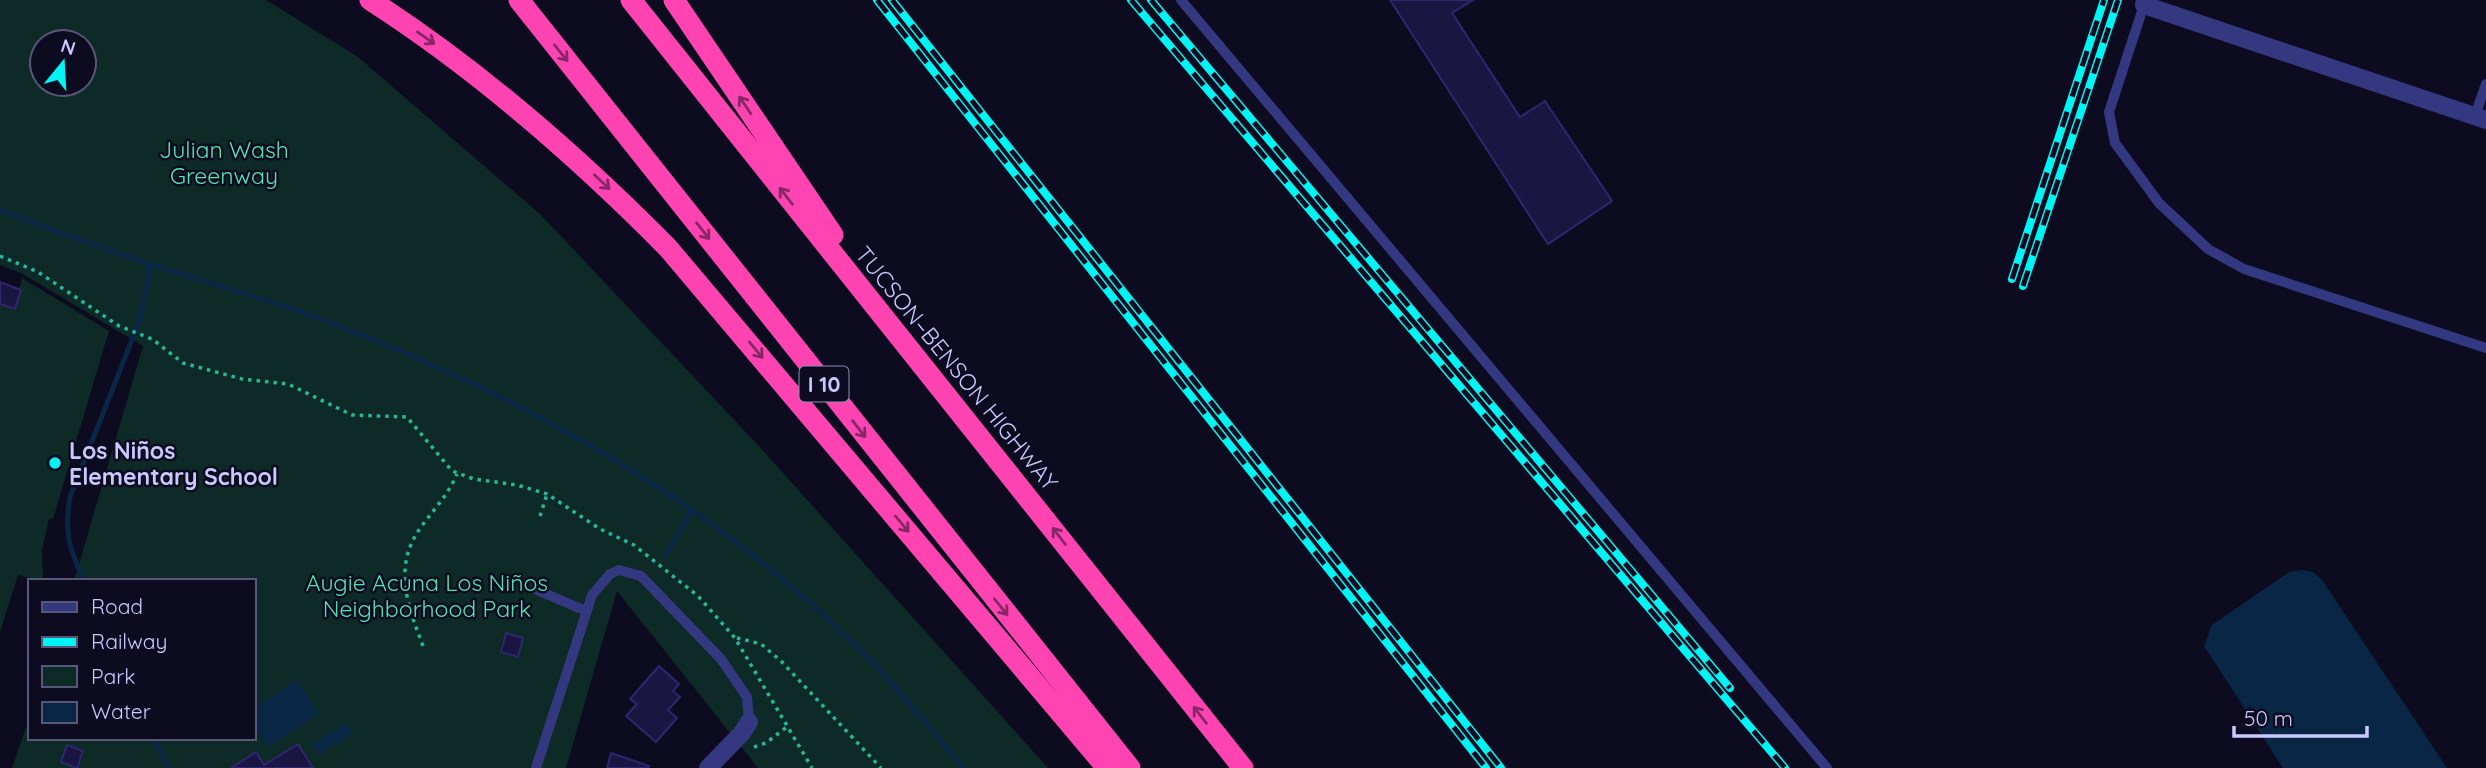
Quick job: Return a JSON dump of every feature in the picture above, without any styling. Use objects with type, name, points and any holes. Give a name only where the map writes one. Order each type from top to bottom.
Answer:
[{"type":"highway","points":[[370,0],[437,46],[522,112],[612,192],[668,248],[1107,768]]},
{"type":"highway","name":"I 10","points":[[519,0],[1129,768]]},
{"type":"highway","name":"TUCSON–BENSON HIGHWAY","points":[[631,0],[1243,768]]},
{"type":"highway","points":[[674,0],[920,364]]},
{"type":"street","points":[[2145,2],[2481,118]]},
{"type":"street","points":[[708,768],[749,722]]},
{"type":"lane","points":[[1181,0],[1827,768]]},
{"type":"lane","points":[[2145,2],[2109,112],[2115,143],[2160,203],[2208,248],[2244,269],[2486,348]]},
{"type":"lane","points":[[2481,118],[2486,85]]},
{"type":"lane","points":[[536,768],[592,595],[610,574],[628,570],[641,576],[735,677],[747,697],[749,722]]},
{"type":"lane","points":[[537,590],[586,611]]},
{"type":"path","points":[[0,256],[38,272],[119,326],[152,339],[172,356],[204,370],[288,384],[352,415],[407,417],[416,424],[438,458],[457,474],[474,480],[527,486],[547,494],[600,529],[634,545],[698,596],[735,638],[812,768]]},
{"type":"path","points":[[423,646],[405,598],[405,570],[413,540],[440,505],[457,474]]},
{"type":"path","points":[[540,516],[547,494]]},
{"type":"path","points":[[735,638],[761,644],[781,661],[881,768]]},
{"type":"green space","name":"Julian Wash Greenway","points":[[0,0],[266,0],[358,57],[541,215],[757,444],[1048,768],[758,768],[617,591],[566,768],[12,768],[28,722],[28,740],[256,740],[256,579],[75,579],[143,346],[23,274],[0,265]]},
{"type":"green space","points":[[22,278],[109,331],[53,519],[49,519],[42,550],[43,579],[18,575],[0,632],[0,304],[15,308]]},
{"type":"water","points":[[2289,572],[2313,572],[2322,580],[2447,768],[2283,768],[2204,646],[2212,625]]},
{"type":"water","points":[[297,680],[319,714],[267,747],[256,728],[256,707]]},
{"type":"water","points":[[346,723],[353,733],[319,755],[312,744]]},
{"type":"building","points":[[1390,0],[1473,0],[1452,13],[1520,117],[1545,101],[1612,201],[1548,244]]},
{"type":"building","points":[[0,282],[21,290],[15,309],[0,304]]},
{"type":"building","points":[[506,633],[523,638],[518,657],[501,652]]},
{"type":"building","points":[[659,666],[679,684],[673,691],[680,697],[668,710],[677,718],[656,742],[626,716],[637,704],[630,699]]},
{"type":"building","points":[[298,744],[313,768],[231,768],[256,752],[264,765]]},
{"type":"building","points":[[67,745],[83,751],[77,768],[61,762]]},
{"type":"building","points":[[611,753],[649,766],[607,768]]},
{"type":"waterway","points":[[0,210],[131,258],[339,326],[478,386],[611,458],[735,541],[794,589],[880,670],[963,768]]},
{"type":"waterway","points":[[83,579],[69,540],[70,497],[139,322],[151,265]]},
{"type":"waterway","points":[[665,556],[692,509]]},
{"type":"waterway","points":[[155,740],[168,768]]},
{"type":"railway","points":[[877,0],[1486,768]]},
{"type":"railway","points":[[892,0],[1501,768]]},
{"type":"railway","points":[[1131,0],[1785,768]]},
{"type":"railway","points":[[1151,0],[1730,688]]},
{"type":"railway","points":[[2012,279],[2104,0]]},
{"type":"railway","points":[[2023,286],[2118,0]]},
{"type":"place","name":"Los Niños Elementary School","points":[[55,463]]},
{"type":"park label","name":"Augie Acuna Los Niños Neighborhood Park","points":[[427,595]]}]
